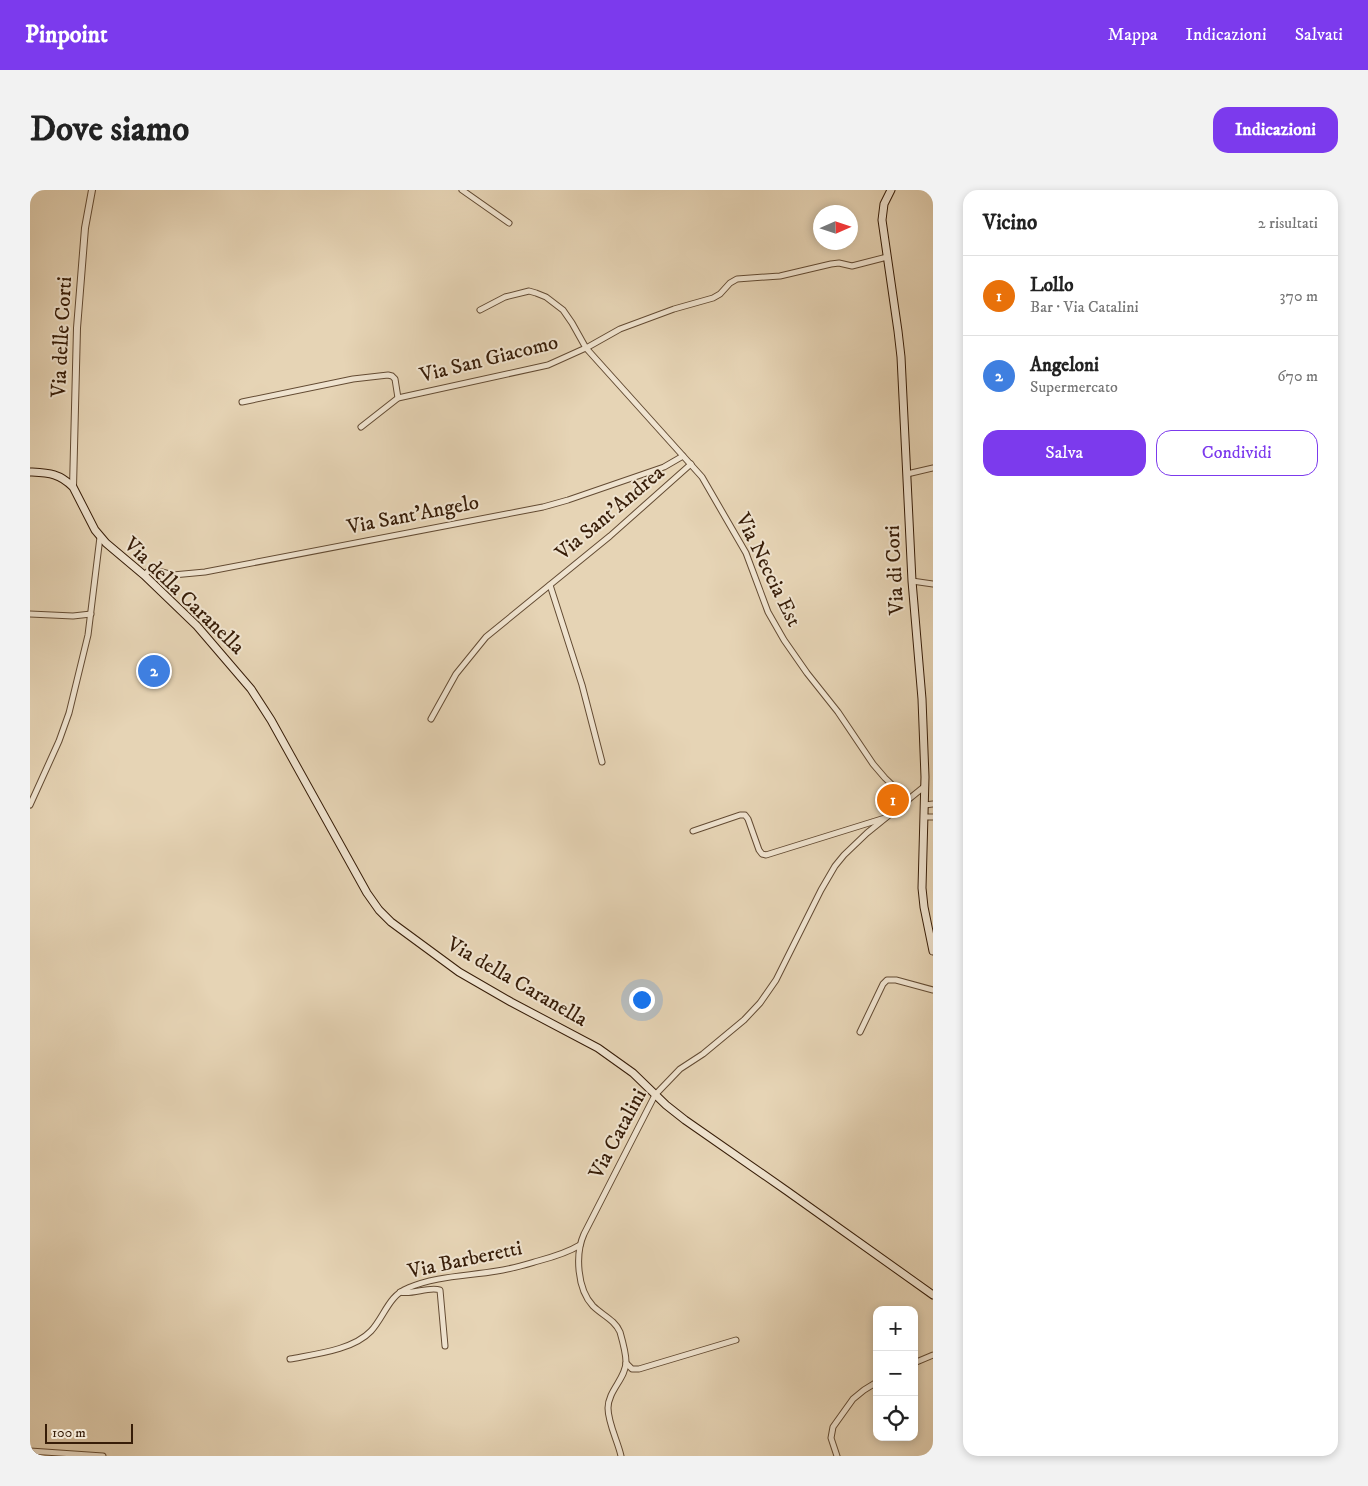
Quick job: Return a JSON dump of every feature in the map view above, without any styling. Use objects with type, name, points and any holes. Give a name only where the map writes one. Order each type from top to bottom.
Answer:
[{"type":"main road","name":"Via di Cori","points":[[891,190],[885,201],[882,215],[900,346],[912,581],[926,786],[922,894],[933,951]]},
{"type":"main road","points":[[30,472],[54,474],[73,487]]},
{"type":"main road","name":"Via della Caranella","points":[[73,487],[100,537],[144,575],[204,633],[256,696],[367,893],[384,915],[414,940],[464,976],[607,1054],[633,1073],[685,1120],[933,1295]]},
{"type":"street","name":"Via delle Corti","points":[[73,487],[77,328],[85,228],[92,190]]},
{"type":"street","points":[[462,190],[509,223]]},
{"type":"street","name":"Via San Giacomo","points":[[361,427],[398,398],[548,365],[586,348],[611,333],[713,298],[737,278],[780,276],[831,264],[854,265],[887,257]]},
{"type":"street","name":"Via Neccia Est","points":[[480,310],[515,294],[529,291],[551,301],[563,310],[586,348],[691,464],[707,485],[744,549],[768,612],[784,640],[838,712],[873,764],[908,800]]},
{"type":"street","name":"Via San Giacomo","points":[[242,402],[353,379],[388,376],[395,378],[398,398]]},
{"type":"street","name":"Via Sant'Angelo","points":[[144,575],[151,569],[171,575],[204,572],[543,507],[664,467],[683,456]]},
{"type":"street","name":"Via Sant'Andrea","points":[[431,719],[456,674],[483,641],[610,536],[691,464]]},
{"type":"street","points":[[907,474],[933,468]]},
{"type":"street","points":[[30,806],[66,721],[83,658],[91,614],[100,537]]},
{"type":"street","points":[[912,581],[933,584]]},
{"type":"street","name":"Via Sant'Andrea","points":[[550,585],[582,685],[602,762]]},
{"type":"street","points":[[30,614],[73,616],[91,614]]},
{"type":"street","name":"Via Catalini","points":[[626,1363],[618,1328],[593,1306],[584,1293],[579,1265],[580,1244],[655,1094],[680,1070],[709,1049],[747,1017],[763,999],[778,976],[833,869],[852,848],[926,786]]},
{"type":"street","points":[[925,805],[933,804]]},
{"type":"street","points":[[693,831],[745,815],[759,850],[762,854],[766,854],[888,817]]},
{"type":"street","points":[[924,817],[933,817]]},
{"type":"street","points":[[860,1032],[883,984],[887,980],[896,980],[933,990]]},
{"type":"street","name":"Via Barberetti","points":[[290,1359],[326,1352],[360,1340],[373,1329],[392,1300],[409,1287],[435,1280],[501,1271],[568,1252],[580,1244]]},
{"type":"street","points":[[400,1292],[414,1293],[434,1288],[440,1290],[445,1346]]},
{"type":"street","points":[[622,1456],[609,1417],[608,1408],[611,1395],[626,1363],[631,1368],[639,1369],[736,1340]]},
{"type":"street","points":[[918,1361],[933,1355]]},
{"type":"street","points":[[837,1456],[831,1437],[833,1427],[851,1401],[873,1384]]},
{"type":"street","points":[[30,1452],[103,1456]]},
{"type":"place","name":"Angeloni","points":[[154,671]]},
{"type":"place","name":"Lollo","points":[[893,800]]}]
